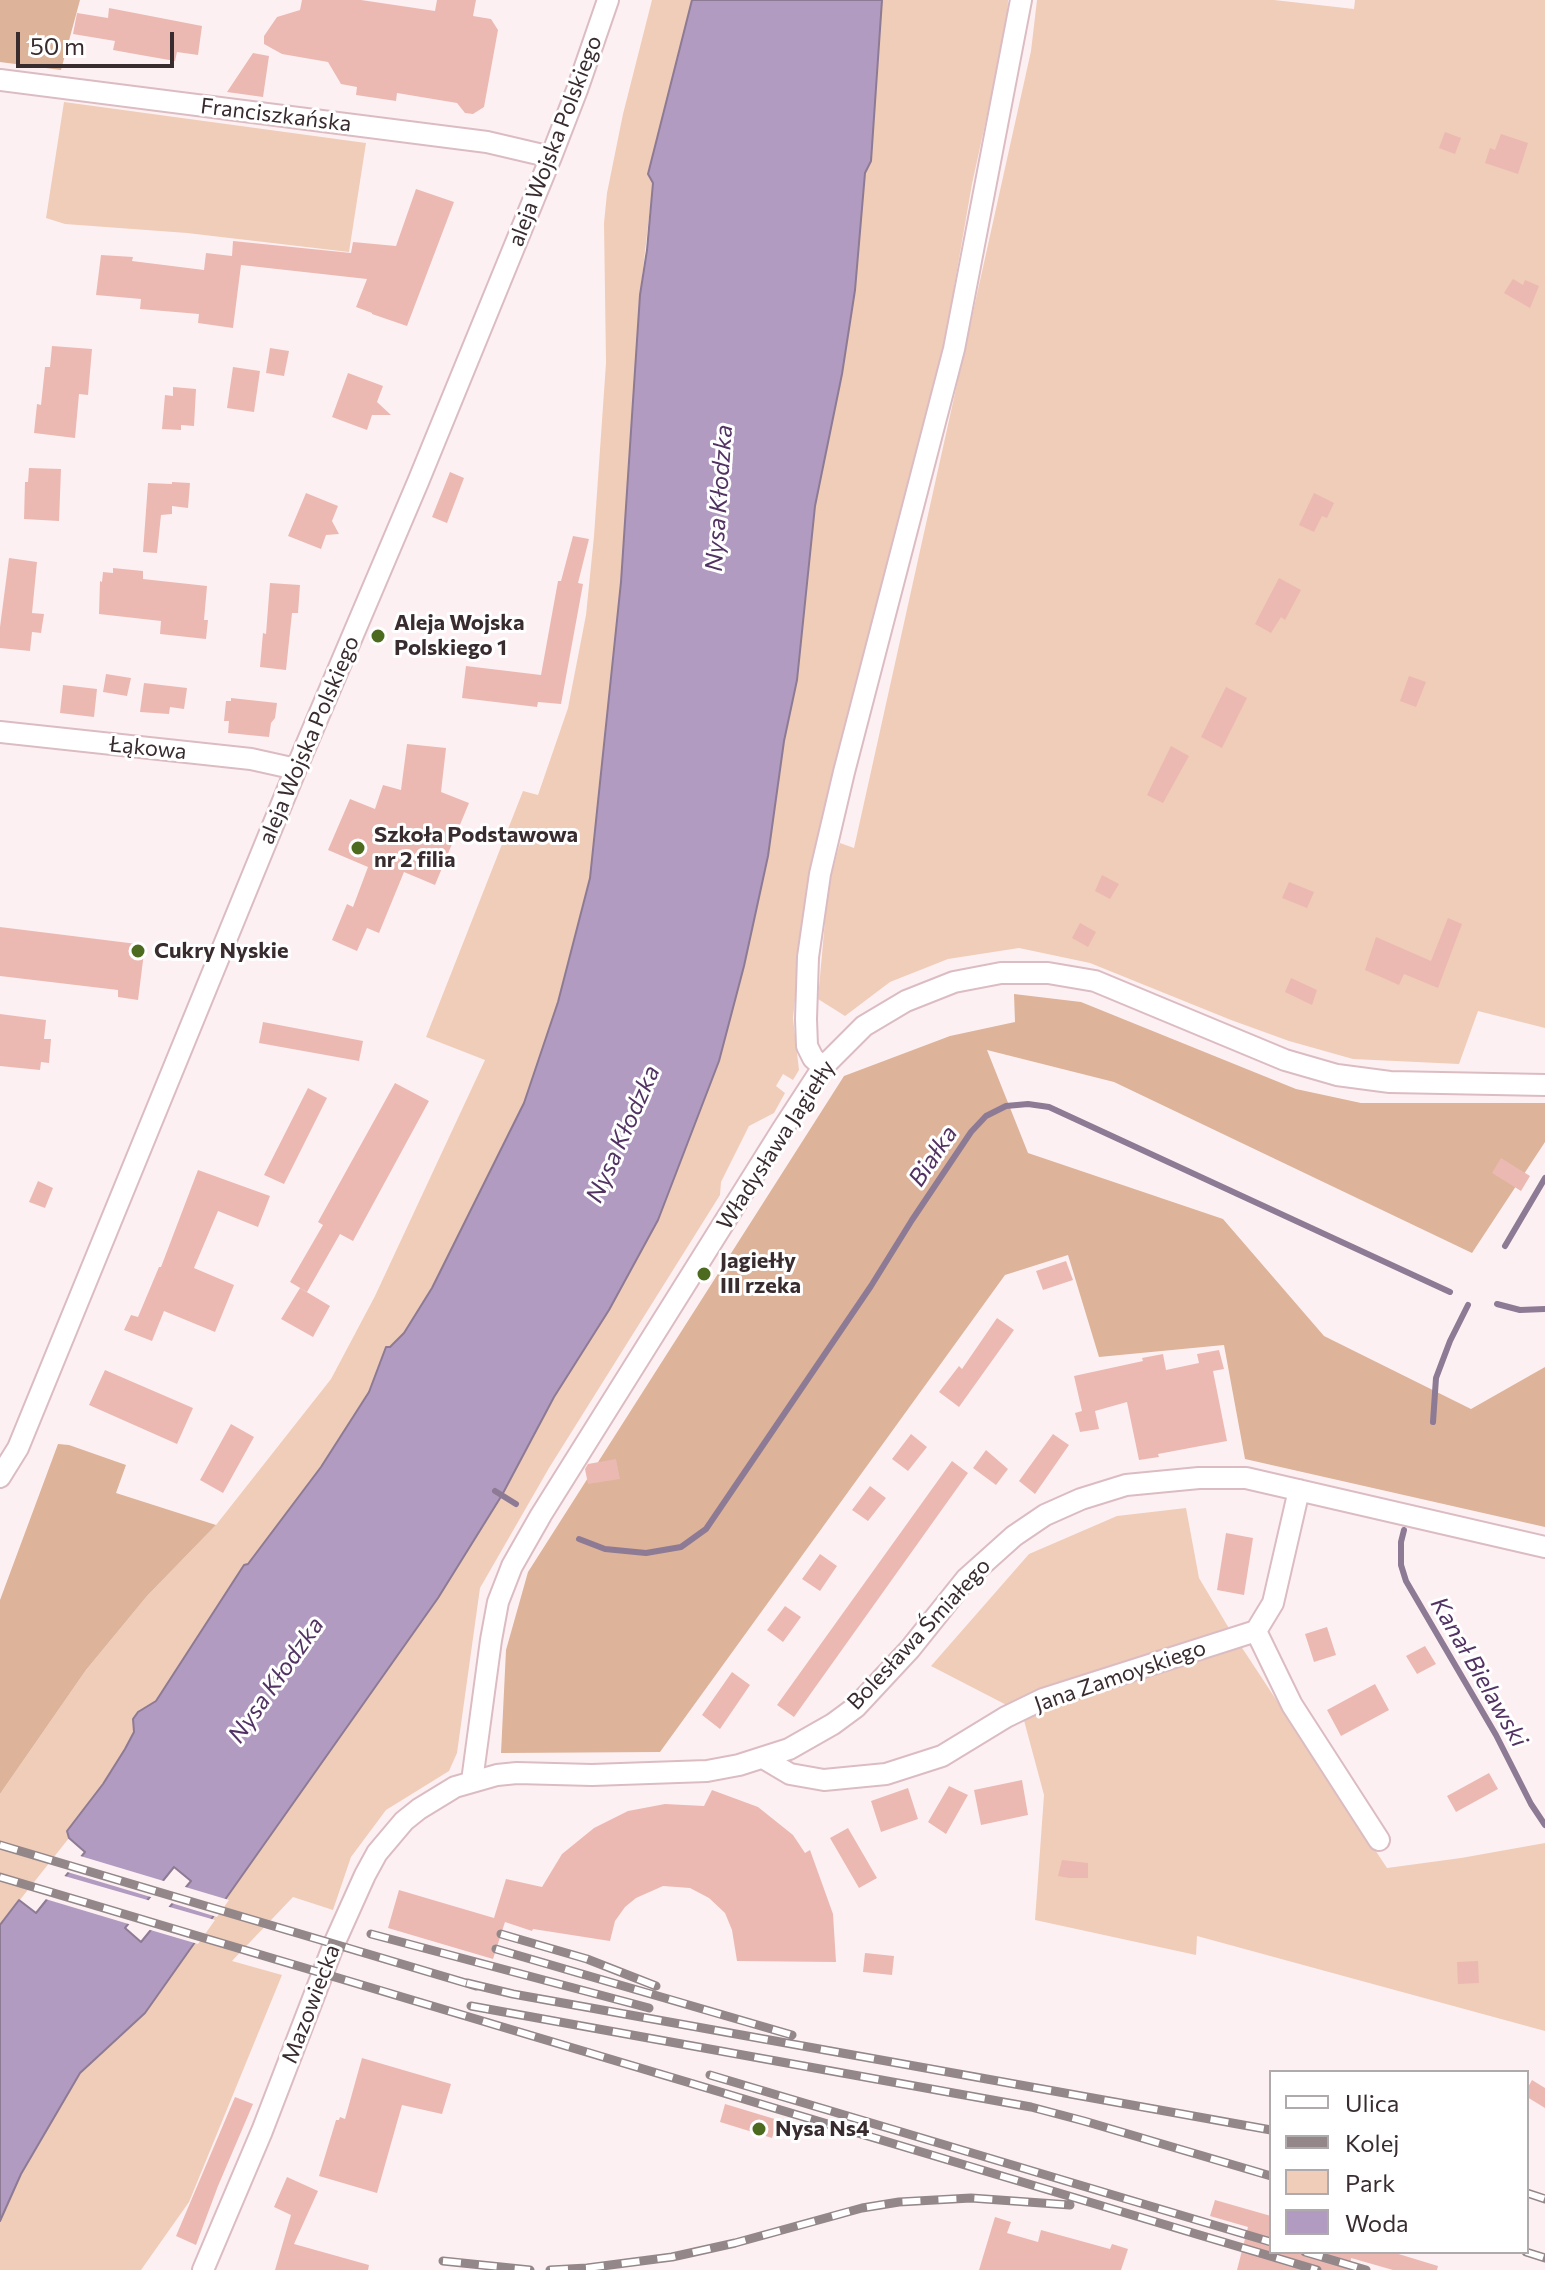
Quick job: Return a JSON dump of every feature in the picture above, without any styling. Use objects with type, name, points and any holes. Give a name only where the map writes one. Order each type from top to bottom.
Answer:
[{"type":"street","name":"aleja Wojska Polskiego","points":[[0,1477],[18,1448],[296,769],[413,495],[551,157],[608,0]]},
{"type":"street","points":[[823,1067],[813,1058],[807,1046],[806,1019],[808,957],[820,874],[954,349],[1021,0]]},
{"type":"street","name":"Franciszkańska","points":[[0,80],[487,142],[551,157]]},
{"type":"street","name":"Łąkowa","points":[[0,732],[251,759],[296,769]]},
{"type":"street","name":"Władysława Jagiełły","points":[[472,1781],[493,1627],[498,1602],[512,1566],[823,1067],[864,1026],[922,993],[967,979],[1024,972],[1075,976],[1095,981],[1285,1060],[1337,1075],[1390,1082],[1545,1085]]},
{"type":"street","name":"Bolesława Śmiałego","points":[[472,1781],[517,1773],[592,1775],[707,1771],[763,1758],[799,1743],[856,1707],[910,1649],[966,1579],[1014,1536],[1045,1515],[1081,1499],[1126,1485],[1180,1479],[1246,1478],[1545,1547]]},
{"type":"street","points":[[1299,1490],[1273,1603],[1256,1631],[1292,1705],[1379,1840]]},
{"type":"street","name":"Jana Zamoyskiego","points":[[763,1758],[790,1774],[824,1780],[886,1774],[942,1756],[1006,1717],[1043,1699],[1256,1631]]},
{"type":"street","name":"Mazowiecka","points":[[203,2270],[262,2131],[334,1944],[377,1853],[404,1821],[436,1798],[472,1781]]},
{"type":"green space","points":[[652,0],[692,0],[648,174],[653,183],[640,295],[621,582],[590,878],[558,1002],[524,1102],[432,1288],[404,1333],[386,1348],[369,1392],[321,1467],[248,1564],[244,1565],[156,1701],[138,1712],[133,1719],[134,1732],[125,1749],[67,1831],[69,1838],[0,1925],[0,1794],[86,1670],[147,1596],[216,1525],[331,1379],[375,1296],[485,1060],[426,1037],[523,791],[538,795],[568,708],[586,615],[594,536],[606,363],[604,223],[607,193]]},
{"type":"green space","points":[[882,0],[1008,0],[1007,24],[972,184],[941,362],[807,892],[793,1018],[799,1070],[793,1080],[783,1074],[776,1086],[785,1093],[774,1113],[749,1126],[721,1182],[720,1195],[549,1468],[480,1588],[457,1753],[449,1771],[386,1810],[351,1857],[333,1910],[293,1897],[232,1961],[282,1975],[189,2202],[141,2270],[0,2270],[0,2221],[21,2174],[80,2073],[145,2013],[438,1598],[502,1495],[554,1397],[609,1310],[658,1220],[719,1061],[768,856],[784,741],[797,680],[815,506],[865,173],[871,161]]},
{"type":"green space","points":[[1037,0],[1274,0],[1354,9],[1355,0],[1545,0],[1545,1028],[1478,1011],[1459,1064],[1353,1059],[1231,1020],[1090,963],[1019,948],[948,959],[890,982],[845,1016],[818,999],[828,887],[840,843],[854,848],[1031,51]]},
{"type":"green space","points":[[64,102],[366,143],[349,252],[187,233],[65,224],[46,218]]},
{"type":"green space","points":[[1186,1508],[1199,1578],[1387,1868],[1545,1843],[1545,2031],[1197,1936],[1196,1955],[1035,1920],[1044,1795],[1022,1713],[931,1666],[1029,1554],[1117,1516]]},
{"type":"shaded area","points":[[0,0],[80,0],[61,70],[0,62]]},
{"type":"shaded area","points":[[1014,994],[1081,1002],[1296,1089],[1361,1103],[1545,1103],[1545,1142],[1472,1253],[1114,1082],[987,1050],[1028,1153],[1223,1219],[1324,1336],[1471,1409],[1545,1367],[1545,1527],[1245,1459],[1224,1345],[1099,1357],[1068,1255],[1005,1275],[660,1752],[501,1753],[506,1650],[528,1572],[844,1076],[950,1036],[1015,1022]]},
{"type":"shaded area","points":[[58,1444],[126,1465],[116,1493],[216,1525],[147,1596],[86,1670],[0,1794],[0,1600]]},
{"type":"water","name":"Nysa Kłodzka","points":[[692,0],[882,0],[871,161],[865,173],[855,290],[842,374],[815,506],[797,680],[784,741],[768,856],[719,1061],[658,1220],[609,1310],[554,1397],[502,1495],[438,1598],[145,2013],[80,2073],[21,2174],[0,2221],[0,1925],[19,1900],[36,1913],[85,1852],[69,1838],[67,1831],[125,1749],[134,1732],[133,1719],[138,1712],[156,1701],[244,1565],[248,1564],[321,1467],[369,1392],[386,1347],[390,1347],[404,1333],[432,1288],[524,1103],[558,1002],[590,878],[621,582],[640,295],[653,183],[648,174]],"holes":[[[174,1867],[191,1881],[141,1942],[125,1928]]]},
{"type":"pier","points":[[77,1855],[167,1882],[154,1898],[64,1871]]},
{"type":"pier","points":[[61,1875],[151,1901],[132,1925],[42,1898]]},
{"type":"pier","points":[[182,1886],[229,1900],[217,1917],[168,1902]]},
{"type":"pier","points":[[166,1906],[215,1920],[198,1944],[147,1929]]},
{"type":"building","points":[[302,0],[361,0],[435,11],[437,0],[476,0],[473,16],[491,19],[498,30],[484,107],[473,114],[465,113],[457,103],[397,93],[396,101],[356,95],[357,87],[341,84],[328,62],[282,54],[264,44],[264,36],[277,17],[300,10]]},
{"type":"building","points":[[109,8],[202,26],[198,55],[177,52],[175,61],[113,50],[115,41],[73,34],[77,13],[108,18]]},
{"type":"building","points":[[253,53],[269,56],[263,97],[227,92]]},
{"type":"building","points":[[1445,132],[1461,138],[1455,154],[1439,148]]},
{"type":"building","points":[[1501,134],[1528,143],[1518,174],[1485,163],[1490,148],[1495,150]]},
{"type":"building","points":[[416,189],[454,202],[407,326],[356,307],[367,279],[241,265],[233,328],[198,323],[199,314],[140,309],[141,299],[96,295],[101,255],[133,257],[132,261],[204,270],[206,253],[232,256],[233,241],[351,253],[353,242],[396,246]]},
{"type":"building","points":[[1513,279],[1523,285],[1525,280],[1539,286],[1530,308],[1504,293]]},
{"type":"building","points":[[52,346],[92,349],[88,395],[79,394],[75,438],[34,433],[37,404],[41,405],[45,367],[50,367]]},
{"type":"building","points":[[270,348],[289,351],[284,376],[266,373]]},
{"type":"building","points":[[233,367],[260,371],[254,412],[227,408]]},
{"type":"building","points":[[348,373],[383,386],[377,402],[391,415],[372,415],[367,430],[332,417]]},
{"type":"building","points":[[173,387],[196,389],[194,426],[181,425],[181,430],[162,429],[165,395],[173,396]]},
{"type":"building","points":[[29,468],[61,469],[59,521],[24,519],[25,482],[28,482]]},
{"type":"building","points":[[450,472],[464,478],[447,523],[432,517]]},
{"type":"building","points":[[148,483],[190,483],[188,508],[172,506],[172,514],[161,515],[157,553],[143,552]]},
{"type":"building","points":[[306,493],[338,506],[332,521],[339,534],[326,535],[321,549],[288,536]]},
{"type":"building","points":[[1314,493],[1334,503],[1327,518],[1322,516],[1314,532],[1299,525]]},
{"type":"building","points":[[573,536],[589,539],[578,583],[583,584],[561,704],[538,702],[537,707],[462,698],[466,666],[541,675],[558,581],[561,581]]},
{"type":"building","points":[[9,558],[37,562],[32,613],[44,614],[41,633],[32,632],[30,651],[0,648]]},
{"type":"building","points":[[113,568],[143,571],[143,579],[207,586],[206,639],[160,634],[161,621],[99,614],[100,581],[103,572],[113,573]]},
{"type":"building","points":[[1279,578],[1301,590],[1285,620],[1281,617],[1271,633],[1255,624]]},
{"type":"building","points":[[270,583],[300,585],[298,613],[292,613],[286,670],[260,667]]},
{"type":"building","points":[[106,674],[131,678],[127,696],[103,692]]},
{"type":"building","points":[[1409,676],[1426,682],[1416,707],[1400,701]]},
{"type":"building","points":[[144,683],[187,688],[184,709],[170,707],[169,714],[140,712]]},
{"type":"building","points":[[63,685],[97,689],[94,717],[60,713]]},
{"type":"building","points":[[1226,687],[1247,698],[1222,748],[1201,737]]},
{"type":"building","points":[[231,698],[277,703],[269,737],[228,733],[229,721],[224,721],[226,701],[231,701]]},
{"type":"building","points":[[407,744],[446,748],[441,792],[469,803],[435,885],[404,872],[379,933],[367,928],[357,951],[332,940],[347,904],[353,907],[368,867],[328,850],[350,799],[375,809],[383,785],[401,790]]},
{"type":"building","points":[[1171,746],[1189,756],[1163,803],[1147,795]]},
{"type":"building","points":[[1102,875],[1119,884],[1110,899],[1095,891]]},
{"type":"building","points":[[1289,882],[1314,892],[1307,908],[1282,898]]},
{"type":"building","points":[[1448,918],[1462,924],[1438,988],[1404,974],[1399,985],[1365,970],[1376,937],[1431,961]]},
{"type":"building","points":[[1080,923],[1096,932],[1088,947],[1072,938]]},
{"type":"building","points":[[0,927],[145,945],[138,1000],[118,997],[118,990],[0,976]]},
{"type":"building","points":[[1291,978],[1317,990],[1312,1005],[1285,992]]},
{"type":"building","points":[[0,1014],[46,1020],[44,1039],[51,1039],[49,1063],[41,1062],[40,1070],[0,1066]]},
{"type":"building","points":[[263,1022],[363,1041],[359,1061],[259,1043]]},
{"type":"building","points":[[395,1083],[429,1101],[353,1241],[340,1234],[307,1292],[290,1282],[323,1225],[318,1222]]},
{"type":"building","points":[[308,1088],[327,1098],[284,1184],[264,1175]]},
{"type":"building","points":[[1501,1158],[1530,1176],[1521,1191],[1492,1173]]},
{"type":"building","points":[[198,1170],[270,1196],[258,1227],[218,1211],[194,1268],[234,1285],[215,1332],[164,1311],[152,1341],[124,1330],[131,1315],[138,1317]]},
{"type":"building","points":[[38,1181],[53,1188],[45,1208],[29,1202]]},
{"type":"building","points":[[1066,1261],[1073,1280],[1043,1290],[1036,1271]]},
{"type":"building","points":[[300,1288],[330,1306],[313,1337],[281,1319]]},
{"type":"building","points":[[997,1318],[1014,1330],[959,1407],[939,1392],[959,1366],[962,1369]]},
{"type":"building","points":[[1219,1350],[1224,1369],[1213,1371],[1227,1441],[1139,1460],[1127,1402],[1095,1411],[1099,1429],[1080,1432],[1075,1413],[1082,1411],[1074,1376],[1163,1354],[1166,1370],[1199,1363],[1197,1354]]},
{"type":"building","points":[[105,1370],[193,1408],[177,1444],[89,1405]]},
{"type":"building","points":[[231,1424],[254,1437],[223,1493],[200,1480]]},
{"type":"building","points":[[911,1434],[927,1447],[908,1471],[892,1459]]},
{"type":"building","points":[[1053,1434],[1069,1445],[1035,1494],[1019,1481]]},
{"type":"building","points":[[986,1450],[1008,1469],[996,1485],[973,1468]]},
{"type":"building","points":[[616,1459],[620,1479],[588,1484],[585,1469],[588,1464]]},
{"type":"building","points":[[952,1461],[968,1473],[794,1717],[777,1705]]},
{"type":"building","points":[[870,1486],[886,1498],[868,1521],[852,1510]]},
{"type":"building","points":[[1226,1533],[1253,1538],[1244,1595],[1217,1590]]},
{"type":"building","points":[[820,1554],[837,1566],[820,1591],[802,1579]]},
{"type":"building","points":[[785,1606],[801,1617],[783,1642],[767,1630]]},
{"type":"building","points":[[1327,1627],[1336,1655],[1314,1662],[1305,1634]]},
{"type":"building","points":[[1425,1646],[1436,1664],[1417,1674],[1406,1656]]},
{"type":"building","points":[[732,1672],[750,1685],[720,1729],[702,1715]]},
{"type":"building","points":[[1375,1684],[1389,1710],[1341,1736],[1327,1710]]},
{"type":"building","points":[[1489,1773],[1498,1789],[1456,1812],[1447,1796]]},
{"type":"building","points":[[1022,1780],[1028,1815],[981,1825],[974,1790]]},
{"type":"building","points":[[949,1786],[968,1795],[946,1834],[928,1822]]},
{"type":"building","points":[[908,1788],[918,1819],[881,1832],[871,1801]]},
{"type":"building","points":[[712,1790],[758,1807],[793,1835],[805,1853],[810,1850],[833,1914],[836,1962],[737,1961],[732,1930],[725,1913],[709,1898],[690,1888],[663,1886],[636,1898],[615,1921],[610,1941],[532,1931],[505,1922],[493,1959],[388,1928],[399,1890],[494,1918],[506,1879],[542,1887],[562,1854],[594,1828],[628,1811],[665,1804],[704,1806]]},
{"type":"building","points":[[848,1828],[877,1878],[859,1888],[830,1838]]},
{"type":"building","points":[[1062,1860],[1088,1863],[1088,1878],[1058,1876]]},
{"type":"building","points":[[865,1953],[894,1956],[892,1975],[863,1972]]},
{"type":"building","points":[[1478,1961],[1479,1983],[1458,1984],[1457,1962]]},
{"type":"building","points":[[362,2058],[451,2084],[442,2114],[402,2105],[377,2193],[319,2176],[336,2120],[340,2117],[345,2119]]},
{"type":"building","points":[[1532,2080],[1545,2088],[1545,2108],[1529,2098]]},
{"type":"building","points":[[235,2097],[253,2104],[196,2245],[176,2236]]},
{"type":"building","name":"Nysa Ns4","points":[[725,2104],[778,2120],[772,2138],[720,2122]]},
{"type":"building","points":[[287,2177],[318,2191],[294,2244],[369,2265],[368,2270],[275,2270],[291,2215],[274,2207]]},
{"type":"building","points":[[1215,2200],[1269,2215],[1269,2254],[1399,2254],[1438,2266],[1437,2270],[1393,2270],[1351,2258],[1350,2270],[1237,2270],[1248,2227],[1210,2216]]},
{"type":"building","points":[[995,2217],[1011,2222],[1007,2233],[1038,2242],[1041,2230],[1110,2249],[1112,2244],[1128,2249],[1121,2270],[979,2270]]},
{"type":"waterway","name":"Białka","points":[[579,1539],[605,1549],[646,1553],[681,1547],[706,1529],[971,1132],[986,1116],[1006,1106],[1028,1104],[1049,1107],[1450,1292]]},
{"type":"waterway","name":"Kanał Bielawski","points":[[1505,1246],[1545,1178]]},
{"type":"waterway","name":"Białka","points":[[1497,1304],[1520,1310],[1545,1309]]},
{"type":"waterway","name":"Kanał Bielawski","points":[[1433,1422],[1436,1378],[1468,1305]]},
{"type":"waterway","name":"Białka","points":[[495,1491],[516,1504]]},
{"type":"waterway","name":"Kanał Bielawski","points":[[1404,1530],[1401,1565],[1406,1581],[1545,1825]]},
{"type":"railway","points":[[0,1845],[476,1986]]},
{"type":"railway","points":[[0,1877],[1317,2270]]},
{"type":"railway","points":[[371,1934],[649,2008]]},
{"type":"railway","points":[[501,1934],[587,1959],[656,1986]]},
{"type":"railway","points":[[496,1949],[792,2035]]},
{"type":"railway","points":[[467,1983],[513,1994],[1269,2130]]},
{"type":"railway","points":[[471,2006],[1031,2107],[1269,2175]]},
{"type":"railway","points":[[710,2075],[1269,2241]]},
{"type":"railway","points":[[1529,2194],[1545,2199]]},
{"type":"railway","points":[[550,2270],[672,2257],[862,2208],[899,2202],[971,2198],[1070,2205]]},
{"type":"railway","points":[[1529,2253],[1545,2258]]},
{"type":"railway","points":[[1312,2254],[1366,2270]]},
{"type":"railway","points":[[443,2261],[530,2270]]},
{"type":"place","name":"Aleja Wojska Polskiego 1","points":[[378,636]]},
{"type":"place","name":"Szkoła Podstawowa nr 2 filia","points":[[358,848]]},
{"type":"place","name":"Cukry Nyskie","points":[[138,951]]},
{"type":"place","name":"Jagiełły III rzeka","points":[[704,1274]]},
{"type":"place","name":"Nysa Ns4","points":[[759,2129]]}]
